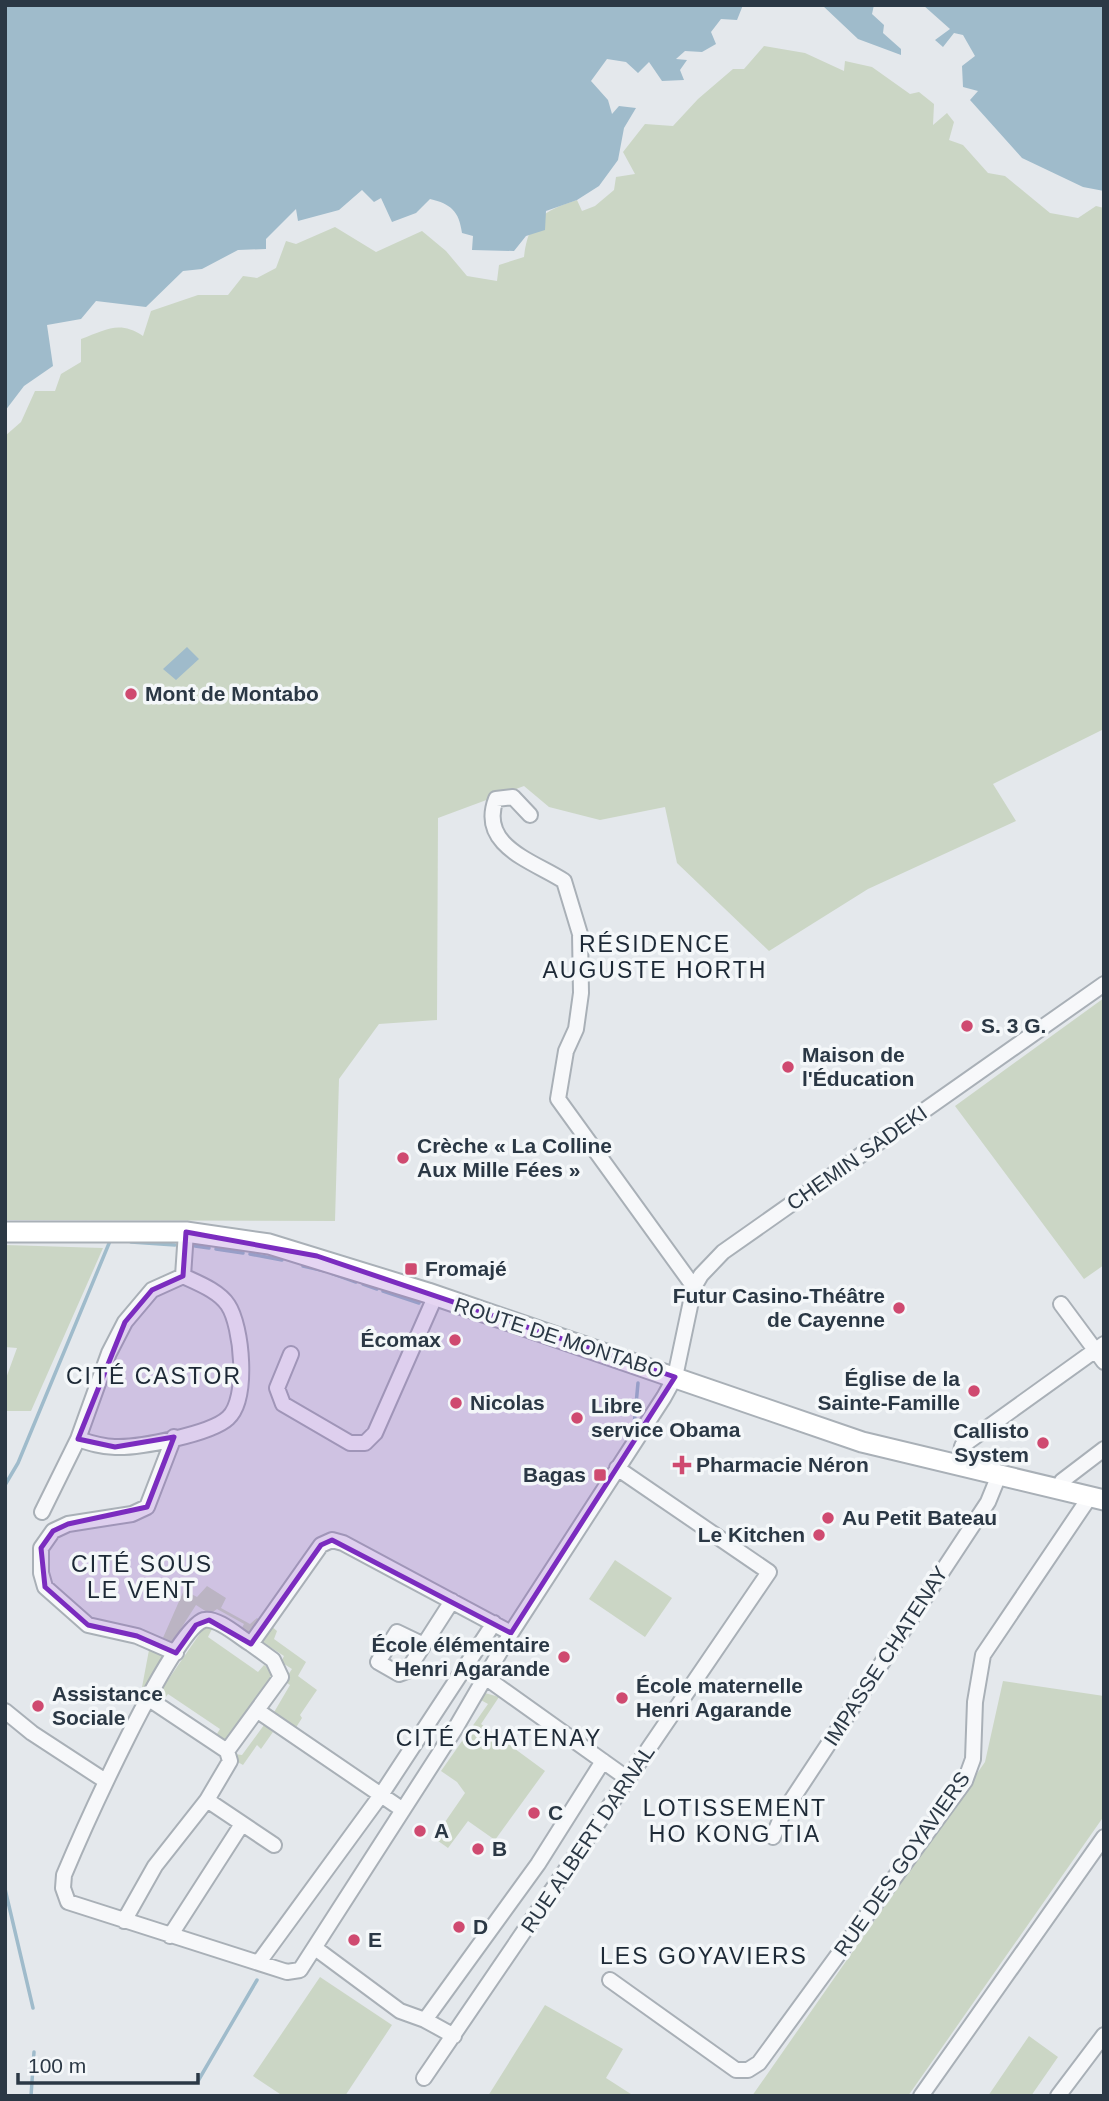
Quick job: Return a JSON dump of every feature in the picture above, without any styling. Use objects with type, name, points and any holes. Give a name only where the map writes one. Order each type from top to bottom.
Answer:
[{"type":"main road","name":"ROUTE DE MONTABO","points":[[5,1232],[186,1232],[269,1244],[317,1256],[862,1441],[1097,1497]]},
{"type":"street","points":[[530,815],[513,797],[496,799],[493,815],[495,832],[501,845],[564,881],[579,934],[581,985],[578,1017],[576,1029],[566,1051],[558,1098],[694,1287]]},
{"type":"street","name":"CHEMIN SADEKI","points":[[675,1377],[694,1287],[701,1275],[723,1252],[1104,984]]},
{"type":"street","points":[[183,1276],[186,1232]]},
{"type":"street","points":[[42,1512],[78,1439],[109,1353],[125,1322],[152,1290],[183,1276],[207,1287],[227,1303],[238,1326],[239,1388],[229,1418],[212,1427],[174,1437],[115,1447],[78,1439]]},
{"type":"street","points":[[291,1354],[277,1388],[283,1404],[350,1443],[365,1443],[374,1433],[435,1297]]},
{"type":"street","points":[[959,1466],[962,1446],[1101,1352],[1061,1304]]},
{"type":"street","points":[[227,1751],[279,1682],[280,1673],[273,1660],[251,1644],[215,1622],[205,1620],[195,1625],[176,1653],[104,1780],[64,1875],[63,1888],[68,1902],[286,1972],[300,1970],[675,1377]]},
{"type":"street","points":[[174,1437],[147,1507],[132,1514],[68,1524],[45,1538],[39,1558],[45,1587],[88,1625],[137,1636],[176,1653]]},
{"type":"street","points":[[1059,1488],[1062,1481],[1104,1448]]},
{"type":"street","name":"RUE ALBERT DARNAL","points":[[424,2078],[769,1572],[617,1468]]},
{"type":"street","name":"IMPASSE CHATENAY","points":[[773,1837],[783,1813],[988,1502],[999,1475]]},
{"type":"street","name":"RUE DES GOYAVIERS","points":[[610,1980],[736,2070],[748,2070],[759,2063],[965,1781],[973,1759],[975,1702],[983,1654],[1097,1497]]},
{"type":"street","points":[[251,1644],[321,1545],[332,1540],[343,1543],[511,1633]]},
{"type":"street","points":[[422,1644],[452,1601]]},
{"type":"street","points":[[259,1962],[381,1795],[494,1623]]},
{"type":"street","name":"RUE ALBERT DARNAL","points":[[425,2020],[538,1864],[603,1761],[485,1677]]},
{"type":"street","points":[[124,1921],[155,1866],[207,1800],[230,1761],[227,1751],[149,1699]]},
{"type":"street","points":[[5,1711],[32,1733],[104,1780]]},
{"type":"street","points":[[258,1711],[403,1810]]},
{"type":"street","points":[[603,1761],[628,1779]]},
{"type":"street","points":[[207,1800],[274,1845]]},
{"type":"street","points":[[170,1936],[242,1824]]},
{"type":"street","points":[[927,2094],[1104,1838]]},
{"type":"street","points":[[315,1948],[401,2011],[454,2036]]},
{"type":"street","points":[[1058,2096],[1104,2035]]},
{"type":"highlighted area","points":[[186,1232],[317,1256],[675,1377],[511,1633],[332,1540],[321,1545],[251,1644],[209,1620],[196,1625],[176,1653],[137,1636],[88,1625],[45,1587],[41,1548],[53,1531],[68,1524],[147,1507],[174,1437],[115,1447],[78,1439],[125,1322],[152,1290],[183,1276]]},
{"type":"green space","points":[[764,46],[805,53],[844,71],[845,61],[872,67],[910,94],[919,92],[934,104],[933,125],[947,113],[954,122],[949,140],[963,145],[988,173],[1005,176],[1050,213],[1078,218],[1096,206],[1104,208],[1104,729],[993,784],[1016,821],[868,889],[769,951],[677,863],[665,807],[600,820],[549,807],[524,786],[438,818],[437,1020],[379,1024],[339,1079],[335,1221],[5,1220],[5,436],[21,422],[35,391],[55,391],[61,374],[81,362],[81,339],[112,328],[127,328],[143,336],[151,311],[198,295],[228,295],[243,276],[257,278],[276,268],[286,241],[296,244],[335,227],[376,252],[422,231],[446,251],[467,276],[497,281],[499,265],[524,257],[529,234],[546,213],[577,200],[582,211],[595,206],[614,190],[616,177],[635,174],[623,152],[645,124],[673,126],[698,99],[733,69],[744,69]]},
{"type":"green space","points":[[1104,998],[1104,1265],[1084,1279],[955,1106]]},
{"type":"green space","points":[[5,1245],[103,1248],[31,1411],[5,1411],[5,1381],[17,1348],[5,1347]]},
{"type":"green space","points":[[615,1560],[672,1598],[645,1637],[589,1599]]},
{"type":"green space","points":[[207,1586],[226,1598],[221,1608],[250,1624],[257,1618],[261,1621],[249,1635],[239,1633],[244,1624],[217,1609],[210,1614],[196,1605],[180,1630],[185,1635],[174,1642],[162,1640],[184,1590],[197,1597]]},
{"type":"green space","points":[[270,1625],[277,1631],[274,1639],[306,1662],[298,1676],[317,1690],[300,1715],[302,1718],[295,1729],[273,1714],[290,1685],[284,1681],[292,1669],[281,1662],[284,1656],[270,1647],[267,1652],[258,1641]]},
{"type":"green space","points":[[203,1629],[212,1629],[208,1637],[258,1672],[264,1665],[272,1670],[271,1676],[227,1742],[215,1737],[220,1729],[168,1694],[162,1702],[159,1693]]},
{"type":"green space","points":[[149,1650],[162,1655],[165,1661],[139,1703]]},
{"type":"green space","points":[[1003,1681],[1104,1696],[1104,1816],[908,2096],[752,2096],[985,1762]]},
{"type":"green space","points":[[485,1693],[499,1697],[481,1724],[545,1771],[495,1840],[468,1821],[448,1848],[434,1838],[465,1793],[457,1782],[441,1771],[488,1704],[479,1699]]},
{"type":"green space","points":[[264,1725],[273,1732],[261,1749],[257,1745],[243,1765],[236,1761],[234,1754],[242,1755]]},
{"type":"green space","points":[[320,1977],[392,2025],[345,2096],[283,2096],[253,2076]]},
{"type":"green space","points":[[545,2005],[623,2049],[606,2078],[634,2096],[488,2096]]},
{"type":"green space","points":[[1029,2036],[1058,2057],[1031,2096],[988,2096]]},
{"type":"water","points":[[5,5],[743,5],[737,20],[721,19],[711,32],[716,44],[702,52],[685,51],[676,59],[687,60],[680,70],[684,80],[662,81],[649,62],[638,73],[626,62],[607,59],[591,81],[608,100],[612,114],[619,106],[636,108],[624,128],[618,160],[599,186],[577,200],[546,211],[545,230],[526,236],[514,251],[472,250],[473,236],[462,233],[459,219],[453,210],[430,199],[416,213],[392,222],[381,198],[374,202],[362,190],[339,210],[298,221],[296,209],[266,239],[266,249],[238,250],[202,269],[183,271],[146,307],[96,301],[81,319],[47,325],[53,366],[24,386],[5,411]]},
{"type":"water","points":[[822,5],[874,5],[872,14],[884,25],[883,33],[901,49],[901,55],[858,39]]},
{"type":"water","points":[[923,5],[1104,5],[1104,191],[1083,187],[1022,158],[970,100],[978,91],[963,87],[962,66],[975,56],[963,35],[954,33],[943,47],[935,40],[950,29]]},
{"type":"water","points":[[187,647],[199,659],[176,680],[163,669]]},
{"type":"waterway","points":[[5,1485],[18,1463],[110,1241]]},
{"type":"waterway","points":[[131,1242],[175,1245]]},
{"type":"waterway","points":[[195,1246],[209,1248]]},
{"type":"waterway","points":[[216,1249],[243,1253]]},
{"type":"waterway","points":[[250,1254],[282,1260]]},
{"type":"waterway","points":[[303,1266],[325,1271]]},
{"type":"waterway","points":[[331,1273],[356,1282]]},
{"type":"waterway","points":[[363,1284],[377,1289]]},
{"type":"waterway","points":[[383,1291],[419,1303]]},
{"type":"waterway","points":[[625,1437],[634,1426],[638,1383]]},
{"type":"waterway","points":[[5,1889],[33,2008]]},
{"type":"waterway","points":[[198,2081],[257,1980]]},
{"type":"waterway","points":[[31,2096],[34,2052]]},
{"type":"place","name":"Mont de Montabo","points":[[131,694]]},
{"type":"place","name":"S. 3 G.","points":[[967,1026]]},
{"type":"place","name":"Maison de l'Éducation","points":[[788,1067]]},
{"type":"place","name":"Crèche « La Colline Aux Mille Fées »","points":[[403,1158]]},
{"type":"place","name":"Fromajé","points":[[411,1269]]},
{"type":"place","name":"Futur Casino-Théâtre de Cayenne","points":[[899,1308]]},
{"type":"place","name":"Écomax","points":[[455,1340]]},
{"type":"place","name":"Église de la Sainte-Famille","points":[[974,1391]]},
{"type":"place","name":"Nicolas","points":[[456,1403]]},
{"type":"place","name":"Libre service Obama","points":[[577,1418]]},
{"type":"place","name":"Callisto System","points":[[1043,1443]]},
{"type":"place","name":"Pharmacie Néron","points":[[682,1465]]},
{"type":"place","name":"Bagas","points":[[600,1475]]},
{"type":"place","name":"Au Petit Bateau","points":[[828,1518]]},
{"type":"place","name":"Le Kitchen","points":[[819,1535]]},
{"type":"place","name":"École élémentaire Henri Agarande","points":[[564,1657]]},
{"type":"place","name":"École maternelle Henri Agarande","points":[[622,1698]]},
{"type":"place","name":"Assistance Sociale","points":[[38,1706]]},
{"type":"place","name":"C","points":[[534,1813]]},
{"type":"place","name":"A","points":[[420,1831]]},
{"type":"place","name":"B","points":[[478,1849]]},
{"type":"place","name":"D","points":[[459,1927]]},
{"type":"place","name":"E","points":[[354,1940]]},
{"type":"district","name":"RÉSIDENCE AUGUSTE HORTH","points":[[655,957]]},
{"type":"district","name":"CITÉ CASTOR","points":[[154,1376]]},
{"type":"district","name":"CITÉ SOUS LE VENT","points":[[142,1577]]},
{"type":"district","name":"CITÉ CHATENAY","points":[[499,1738]]},
{"type":"district","name":"LOTISSEMENT HO KONG TIA","points":[[735,1821]]},
{"type":"district","name":"LES GOYAVIERS","points":[[704,1956]]}]
